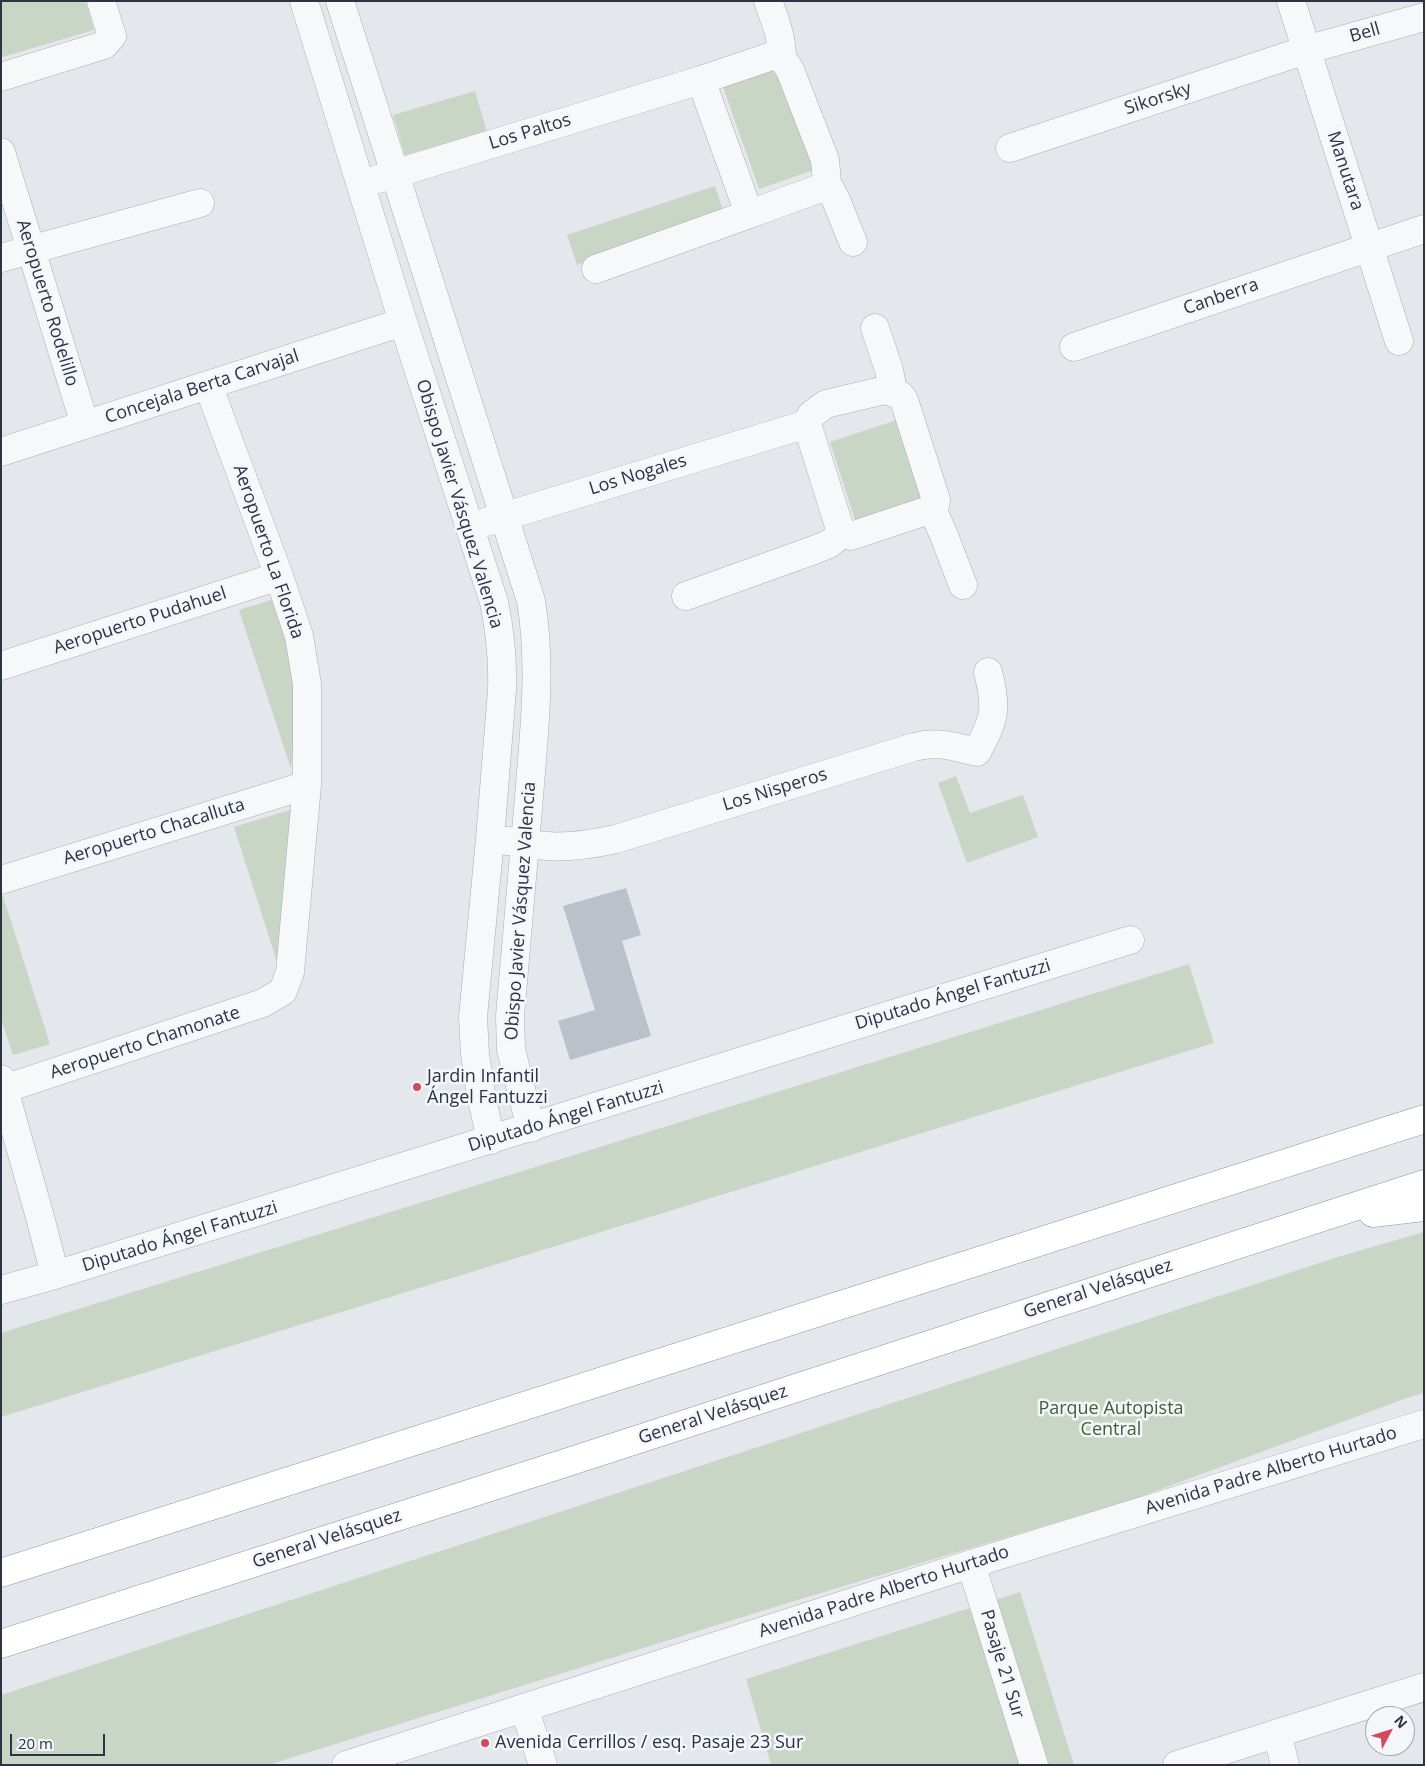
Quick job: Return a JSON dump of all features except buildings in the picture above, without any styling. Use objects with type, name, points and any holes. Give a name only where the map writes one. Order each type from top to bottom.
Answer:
[{"type":"highway","points":[[1,1573],[1424,1119]]},
{"type":"highway","name":"General Velásquez","points":[[1,1644],[1424,1184]]},
{"type":"highway","points":[[1309,1220],[1424,1207]]},
{"type":"street","points":[[1,77],[104,45],[112,36],[101,1]]},
{"type":"street","name":"Obispo Javier Vásquez Valencia","points":[[304,1],[403,322],[494,602],[499,626],[503,670],[490,839],[473,1017],[475,1054],[481,1095],[491,1140]]},
{"type":"street","name":"Obispo Javier Vásquez Valencia","points":[[340,1],[531,601],[537,652],[536,705],[510,1016],[511,1050],[530,1128]]},
{"type":"street","points":[[768,1],[782,42],[782,58],[790,70],[825,160],[827,183],[836,200],[852,242]]},
{"type":"street","name":"Manutara","points":[[1291,1],[1399,341]]},
{"type":"street","name":"Bell","points":[[1306,50],[1424,16]]},
{"type":"street","name":"Sikorsky","points":[[1010,148],[1306,50]]},
{"type":"street","name":"Los Paltos","points":[[360,184],[700,80],[764,58],[775,55],[782,58]]},
{"type":"street","points":[[700,80],[747,208],[755,212]]},
{"type":"street","name":"Aeropuerto Rodelillo","points":[[1,152],[85,426]]},
{"type":"street","points":[[596,269],[818,189],[827,183]]},
{"type":"street","points":[[1,258],[200,203]]},
{"type":"street","name":"Canberra","points":[[1074,347],[1424,229]]},
{"type":"street","name":"Concejala Berta Carvajal","points":[[1,452],[403,322]]},
{"type":"street","points":[[875,328],[889,370],[893,392]]},
{"type":"street","name":"Aeropuerto La Florida","points":[[208,385],[279,576],[299,636],[307,684],[307,785],[290,972],[283,991]]},
{"type":"street","points":[[885,390],[893,392],[900,395],[904,400],[936,500],[935,506],[932,509],[851,536],[843,533],[839,526],[807,424],[811,415],[826,404],[885,390]]},
{"type":"street","name":"Los Nogales","points":[[470,527],[807,424]]},
{"type":"street","points":[[932,509],[963,584]]},
{"type":"street","points":[[686,596],[829,544],[843,533]]},
{"type":"street","name":"Aeropuerto Pudahuel","points":[[1,666],[279,576]]},
{"type":"street","name":"Los Nisperos","points":[[490,839],[546,846],[570,846],[616,839],[931,743],[950,745],[977,752],[989,728],[995,707],[994,693],[988,672]]},
{"type":"street","name":"Aeropuerto Chacalluta","points":[[1,880],[307,785]]},
{"type":"street","name":"Diputado Ángel Fantuzzi","points":[[1,1290],[530,1128],[1130,940]]},
{"type":"street","name":"Aeropuerto Chamonate","points":[[3,1084],[263,1003],[283,991]]},
{"type":"street","points":[[3,1084],[55,1275]]},
{"type":"street","name":"Avenida Padre Alberto Hurtado","points":[[346,1765],[971,1564],[1424,1424]]},
{"type":"street","name":"Pasaje 21 Sur","points":[[971,1564],[1034,1765]]},
{"type":"street","points":[[1177,1765],[1424,1687]]},
{"type":"street","points":[[524,1708],[543,1765]]},
{"type":"street","points":[[1276,1733],[1285,1765]]},
{"type":"green space","points":[[1,1],[86,1],[94,30],[3,57],[1,50]]},
{"type":"green space","points":[[777,65],[814,170],[759,189],[722,84]]},
{"type":"green space","points":[[475,91],[487,132],[405,155],[393,115]]},
{"type":"green space","points":[[715,186],[725,216],[577,265],[567,235]]},
{"type":"green space","points":[[897,420],[924,501],[856,523],[830,442]]},
{"type":"green space","points":[[274,599],[299,676],[291,769],[239,610]]},
{"type":"green space","points":[[956,776],[970,813],[1023,795],[1038,837],[967,863],[938,783]]},
{"type":"green space","points":[[293,809],[277,962],[234,827]]},
{"type":"green space","points":[[1,896],[3,896],[50,1044],[13,1055],[1,1019]]},
{"type":"green space","points":[[1189,964],[1214,1043],[1,1417],[1,1333]]},
{"type":"green space","name":"Parque Autopista Central","points":[[1424,1232],[1424,1393],[1137,1498],[794,1601],[268,1765],[1,1765],[1,1695],[1341,1256]]},
{"type":"green space","points":[[1020,1592],[1074,1765],[771,1765],[746,1679]]},
{"type":"place","name":"Jardin Infantil Ángel Fantuzzi","points":[[417,1087]]},
{"type":"place","name":"Avenida Cerrillos / esq. Pasaje 23 Sur","points":[[485,1743]]}]
